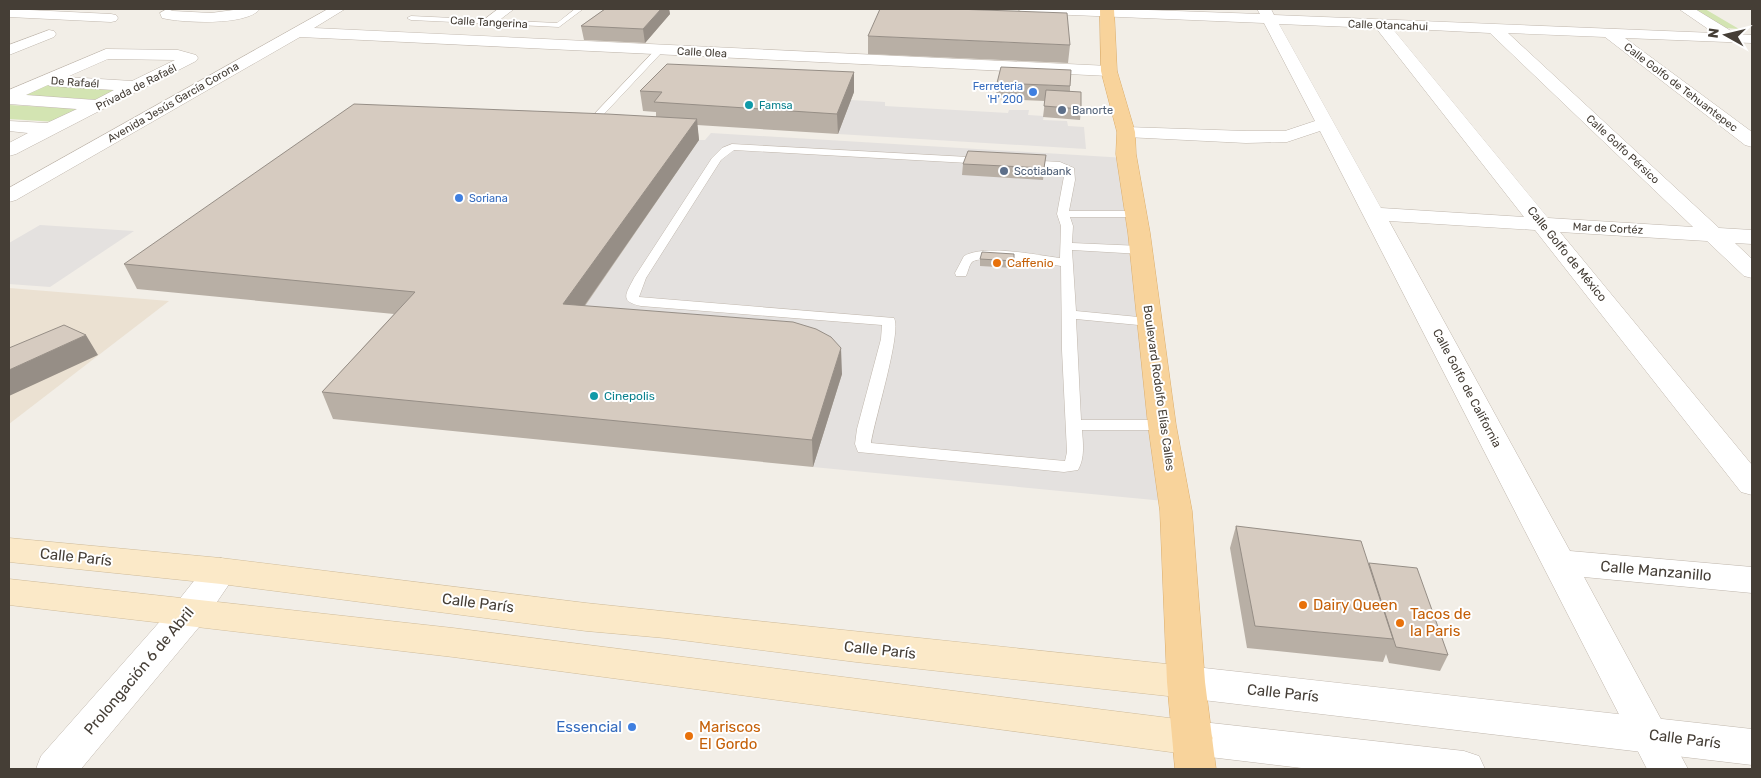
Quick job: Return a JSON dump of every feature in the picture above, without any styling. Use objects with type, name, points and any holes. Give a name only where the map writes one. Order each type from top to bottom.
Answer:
[{"type":"main road","name":"Boulevard Rodolfo Elías Calles","points":[[1107,10],[1109,71],[1126,132],[1126,154],[1141,250],[1162,425],[1176,511],[1186,682],[1195,754]]},
{"type":"main road","name":"Calle París","points":[[9,550],[221,571],[586,617],[665,624],[856,648],[1186,682]]},
{"type":"main road","points":[[9,592],[190,611],[656,667],[1195,754]]},
{"type":"street","points":[[74,16],[93,9]]},
{"type":"street","points":[[172,11],[167,15],[206,17],[238,16],[253,9]]},
{"type":"street","name":"Avenida Jesús García Corona","points":[[9,196],[338,9]]},
{"type":"street","points":[[488,22],[506,9]]},
{"type":"street","name":"Calle Otancahui","points":[[1024,9],[1266,14],[1381,25],[1752,39]]},
{"type":"street","points":[[1686,9],[1752,50]]},
{"type":"street","points":[[1709,9],[1752,34]]},
{"type":"street","points":[[9,13],[111,18]]},
{"type":"street","name":"Calle Golfo de California","points":[[1266,14],[1326,123],[1668,769]]},
{"type":"street","name":"Calle Golfo de México","points":[[1381,25],[1544,224],[1752,485]]},
{"type":"street","name":"Calle Golfo Pérsico","points":[[1494,28],[1752,271]]},
{"type":"street","name":"Calle Olea","points":[[296,32],[1109,71]]},
{"type":"street","points":[[12,47],[49,34]]},
{"type":"street","name":"Calle Golfo de Tehuantepec","points":[[1610,34],[1752,141]]},
{"type":"street","name":"De Rafaél","points":[[9,98],[44,80],[109,54]]},
{"type":"street","name":"Privada de Rafaél","points":[[9,150],[190,58],[178,55],[109,54]]},
{"type":"street","name":"De Rafaél","points":[[44,80],[136,86]]},
{"type":"street","points":[[9,98],[162,109]]},
{"type":"street","points":[[1126,132],[1246,137],[1287,136],[1326,123]]},
{"type":"street","points":[[9,126],[52,129]]},
{"type":"street","name":"Mar de Cortéz","points":[[1374,214],[1752,237]]},
{"type":"street","name":"Calle Manzanillo","points":[[1559,562],[1752,580]]},
{"type":"street","name":"Prolongación 6 de Abril","points":[[56,769],[190,611],[221,571]]},
{"type":"street","name":"Calle París","points":[[1186,682],[1752,747]]},
{"type":"street","points":[[1195,754],[1464,769]]},
{"type":"lane","name":"Calle Tangerina","points":[[427,9],[411,18],[559,25],[579,9]]},
{"type":"lane","points":[[580,134],[660,50]]},
{"type":"lane","points":[[732,148],[1063,165],[1070,173],[1063,214],[1067,226],[1066,246],[1069,280],[1068,314],[1075,452],[1073,463],[1069,467],[866,449],[863,444],[865,428],[888,339],[889,321],[641,302],[633,299],[632,295],[640,278],[717,158],[726,150],[732,148]]},
{"type":"lane","points":[[1063,214],[1136,214]]},
{"type":"lane","points":[[1066,246],[1141,250]]},
{"type":"lane","points":[[961,273],[965,262],[973,256],[999,256],[1067,263]]},
{"type":"lane","points":[[1068,314],[1149,322]]},
{"type":"lane","points":[[1074,425],[1162,425]]},
{"type":"shaded area","points":[[851,100],[885,102],[885,106],[1008,113],[1009,110],[1029,110],[1028,115],[1044,116],[1043,120],[1067,121],[1068,126],[1084,127],[1086,149],[838,134]]},
{"type":"shaded area","points":[[711,133],[1126,158],[1164,501],[813,467],[842,374],[569,329],[699,140],[705,140]]},
{"type":"shaded area","points":[[40,225],[134,231],[50,287],[9,284],[9,243]]},
{"type":"shaded area","points":[[9,288],[169,301],[9,424]]},
{"type":"green space","points":[[1694,9],[1705,9],[1739,29],[1726,28]]},
{"type":"green space","points":[[47,84],[123,89],[100,100],[23,95]]},
{"type":"green space","points":[[9,105],[82,109],[57,122],[9,119]]},
{"type":"building","points":[[605,9],[661,9],[643,29],[581,26]]},
{"type":"building","points":[[880,9],[955,9],[1067,13],[1070,45],[868,36]]},
{"type":"building","points":[[667,64],[854,72],[837,114],[654,102],[662,92],[640,91]]},
{"type":"building","points":[[1001,67],[1071,70],[1070,86],[997,83]]},
{"type":"building","points":[[1046,90],[1081,92],[1081,109],[1044,106]]},
{"type":"building","points":[[354,104],[697,119],[563,304],[793,322],[816,329],[831,337],[841,348],[812,440],[322,392],[415,292],[124,264]]},
{"type":"building","points":[[968,151],[1046,155],[1044,168],[963,164]]},
{"type":"building","points":[[982,252],[1014,254],[1014,261],[980,259]]},
{"type":"building","points":[[64,325],[86,335],[9,370],[9,348]]},
{"type":"building","name":"Dairy Queen","points":[[1236,526],[1361,541],[1393,639],[1255,626]]},
{"type":"building","points":[[1369,563],[1417,568],[1448,655],[1396,647]]},
{"type":"place","name":"Ferreteria 'H' 200","points":[[1033,92]]},
{"type":"place","name":"Famsa","points":[[749,105]]},
{"type":"place","name":"Banorte","points":[[1062,110]]},
{"type":"place","name":"Scotiabank","points":[[1004,171]]},
{"type":"place","name":"Soriana","points":[[459,198]]},
{"type":"place","name":"Caffenio","points":[[997,263]]},
{"type":"place","name":"Cinepolis","points":[[594,396]]},
{"type":"place","name":"Dairy Queen","points":[[1303,605]]},
{"type":"place","name":"Tacos de la Paris","points":[[1400,623]]},
{"type":"place","name":"Essencial","points":[[632,727]]},
{"type":"place","name":"Mariscos El Gordo","points":[[689,736]]}]
